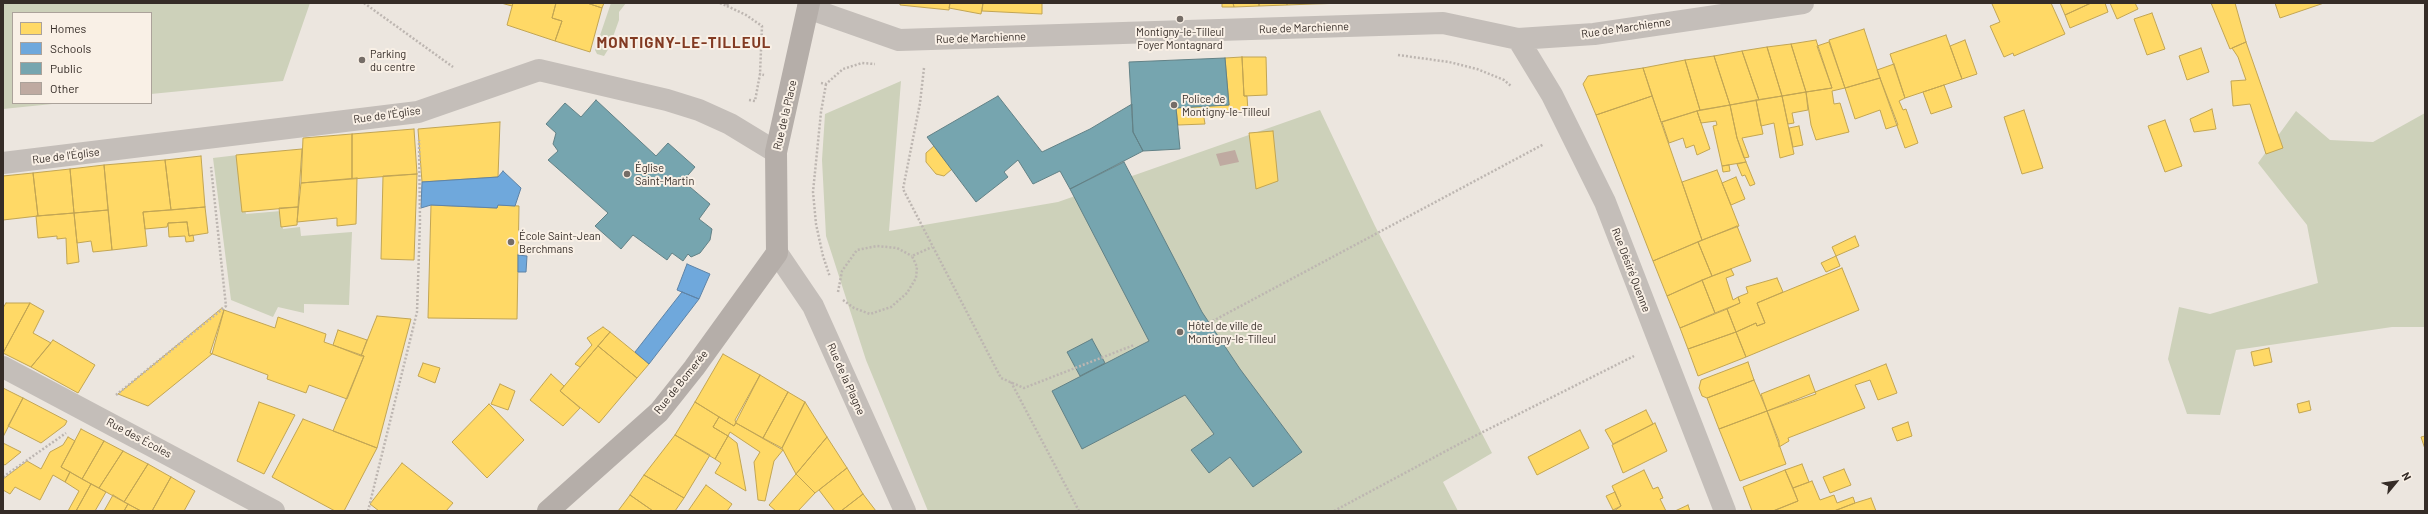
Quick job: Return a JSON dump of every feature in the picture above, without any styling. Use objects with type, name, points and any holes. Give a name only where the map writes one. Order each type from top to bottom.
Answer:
[{"type":"main road","name":"Rue de la Place","points":[[777,253],[776,152],[793,79],[803,5]]},
{"type":"main road","name":"Rue de Bomerée","points":[[548,511],[659,412],[694,368],[777,253]]},
{"type":"street","name":"Rue de Marchienne","points":[[803,5],[899,40],[1443,23],[1518,39],[1594,34],[1803,3]]},
{"type":"street","name":"Rue Désiré Quenne","points":[[1518,39],[1552,95],[1604,202],[1725,511]]},
{"type":"street","name":"Rue de l'Église","points":[[3,163],[418,112],[539,70],[667,100],[699,110],[730,124],[776,152]]},
{"type":"street","name":"Rue de la Plagne","points":[[777,253],[813,306],[905,511]]},
{"type":"street","name":"Rue des Écoles","points":[[3,367],[274,511]]},
{"type":"path","points":[[364,3],[453,67]]},
{"type":"path","points":[[720,3],[746,15],[762,26],[760,74],[755,100],[735,99],[730,124]]},
{"type":"path","points":[[927,40],[920,103],[903,189],[1001,378],[1024,388],[1134,345]]},
{"type":"path","points":[[1394,55],[1448,62],[1477,69],[1504,80],[1513,88]]},
{"type":"path","points":[[833,283],[823,256],[816,224],[813,192],[821,112],[826,84],[843,69],[862,64],[882,64]]},
{"type":"path","points":[[917,67],[932,66]]},
{"type":"path","points":[[760,74],[826,84]]},
{"type":"path","points":[[368,511],[417,312],[420,222],[418,112]]},
{"type":"path","points":[[3,477],[93,414],[226,306],[208,140],[205,138]]},
{"type":"path","points":[[1209,323],[1552,140]]},
{"type":"path","points":[[835,290],[838,296],[854,308],[870,314],[891,307],[907,293],[916,278],[917,267],[912,256],[897,248],[877,246],[857,250],[842,271],[838,296]]},
{"type":"path","points":[[912,256],[932,247]]},
{"type":"path","points":[[1334,511],[1459,444],[1659,343]]},
{"type":"path","points":[[1010,382],[1079,511]]},
{"type":"green space","points":[[3,3],[310,3],[283,81],[152,94],[152,12],[12,12],[12,104],[52,104],[3,109]]},
{"type":"green space","points":[[611,3],[626,3],[619,12],[619,20],[609,48],[604,56],[597,54],[595,50]]},
{"type":"green space","points":[[901,81],[889,231],[1058,202],[1320,110],[1375,226],[1492,453],[1443,482],[1458,511],[928,511],[866,360],[826,236],[822,160],[825,114]]},
{"type":"green space","points":[[2296,111],[2330,140],[2373,142],[2425,113],[2425,327],[2392,327],[2236,350],[2220,415],[2187,414],[2168,359],[2179,307],[2210,314],[2318,283],[2307,225],[2258,163]]},
{"type":"green space","points":[[238,155],[246,214],[281,211],[283,229],[300,227],[301,236],[352,232],[349,305],[304,304],[304,313],[278,307],[273,317],[231,300],[213,158]]},
{"type":"building: Homes","points":[[501,3],[513,3],[512,6]]},
{"type":"building: Homes","points":[[513,3],[556,3],[552,18],[562,21],[555,41],[507,25]]},
{"type":"building: Homes","points":[[556,3],[587,3],[602,8],[590,52],[555,41],[562,21],[552,18]]},
{"type":"building: Homes","points":[[587,3],[604,3],[602,8]]},
{"type":"building: Homes","points":[[900,3],[950,3],[949,10],[900,5]]},
{"type":"building: Homes","points":[[950,3],[983,3],[981,14],[949,8]]},
{"type":"building: Homes","points":[[983,3],[1042,3],[1042,14],[982,11]]},
{"type":"building: Homes","points":[[1222,3],[1233,3],[1234,7],[1222,7]]},
{"type":"building: Homes","points":[[1233,3],[1259,3],[1259,6],[1234,7]]},
{"type":"building: Homes","points":[[1259,3],[1287,3],[1287,5],[1259,6]]},
{"type":"building: Homes","points":[[1287,3],[1312,3],[1312,4],[1287,5]]},
{"type":"building: Homes","points":[[1312,3],[1347,3],[1312,4]]},
{"type":"building: Homes","points":[[2051,3],[2065,34],[2014,56],[2013,53],[2004,57],[1990,26],[2000,22],[1992,4]]},
{"type":"building: Homes","points":[[2060,3],[2091,3],[2065,15]]},
{"type":"building: Homes","points":[[2091,3],[2105,3],[2108,12],[2070,28],[2065,15]]},
{"type":"building: Homes","points":[[2110,3],[2135,3],[2138,9],[2117,19]]},
{"type":"building: Homes","points":[[2211,3],[2235,3],[2246,42],[2230,49]]},
{"type":"building: Homes","points":[[2275,3],[2324,3],[2280,18]]},
{"type":"building: Homes","points":[[2152,13],[2165,49],[2147,55],[2134,19]]},
{"type":"building: Homes","points":[[1864,29],[1880,78],[1845,88],[1829,40]]},
{"type":"building: Homes","points":[[1946,35],[1962,79],[1905,98],[1890,54]]},
{"type":"building: Homes","points":[[1816,40],[1832,88],[1806,92],[1791,44]]},
{"type":"building: Homes","points":[[1965,40],[1977,74],[1962,79],[1950,46]]},
{"type":"building: Homes","points":[[1829,42],[1845,88],[1832,91],[1834,104],[1840,103],[1849,132],[1816,140],[1811,125],[1806,92],[1832,88],[1817,46]]},
{"type":"building: Homes","points":[[2246,42],[2283,148],[2266,154],[2250,104],[2233,106],[2231,81],[2246,80],[2238,57],[2232,48]]},
{"type":"building: Homes","points":[[1791,44],[1806,92],[1782,96],[1767,47]]},
{"type":"building: Homes","points":[[1767,47],[1782,96],[1759,100],[1742,51]]},
{"type":"building: Homes","points":[[2201,48],[2209,72],[2187,80],[2179,56]]},
{"type":"building: Homes","points":[[1742,51],[1759,100],[1730,105],[1714,56]]},
{"type":"building: Homes","points":[[1714,56],[1730,105],[1700,110],[1685,60]]},
{"type":"building: Homes","points":[[1242,57],[1266,57],[1267,95],[1244,96]]},
{"type":"building: Homes","points":[[1242,57],[1244,96],[1247,96],[1248,112],[1203,115],[1202,106],[1229,105],[1225,58]]},
{"type":"building: Homes","points":[[1685,60],[1700,110],[1661,122],[1643,68]]},
{"type":"building: Homes","points":[[1894,64],[1905,98],[1899,101],[1903,110],[1906,109],[1918,143],[1905,148],[1877,70]]},
{"type":"building: Homes","points":[[1643,68],[1652,96],[1596,115],[1583,84],[1588,76]]},
{"type":"building: Homes","points":[[1880,78],[1898,125],[1886,129],[1880,110],[1855,119],[1845,88]]},
{"type":"building: Homes","points":[[1944,85],[1952,107],[1931,114],[1923,92]]},
{"type":"building: Homes","points":[[1806,92],[1808,110],[1792,113],[1794,123],[1788,124],[1782,96]]},
{"type":"building: Homes","points":[[1652,96],[1702,240],[1653,261],[1596,115]]},
{"type":"building: Homes","points":[[1782,96],[1794,154],[1780,158],[1774,123],[1761,126],[1756,100]]},
{"type":"building: Homes","points":[[1756,100],[1763,134],[1742,138],[1749,157],[1744,158],[1737,138],[1730,105]]},
{"type":"building: Homes","points":[[1730,105],[1737,138],[1746,162],[1722,166],[1713,126],[1717,125],[1716,121],[1701,123],[1697,111]]},
{"type":"building: Homes","points":[[1202,106],[1205,124],[1178,125],[1176,108]]},
{"type":"building: Homes","points":[[2212,109],[2216,129],[2194,132],[2190,119]]},
{"type":"building: Homes","points":[[2024,110],[2043,168],[2022,174],[2004,117]]},
{"type":"building: Homes","points":[[1697,111],[1710,149],[1697,155],[1694,145],[1686,148],[1683,138],[1669,143],[1662,122]]},
{"type":"building: Homes","points":[[2165,120],[2182,166],[2165,172],[2148,126]]},
{"type":"building: Homes","points":[[500,122],[498,177],[422,182],[418,129]]},
{"type":"building: Homes","points":[[1799,126],[1803,145],[1793,147],[1789,128]]},
{"type":"building: Homes","points":[[414,129],[417,174],[352,179],[352,134]]},
{"type":"building: Homes","points":[[1273,131],[1278,181],[1256,189],[1249,133]]},
{"type":"building: Homes","points":[[352,134],[352,179],[301,183],[303,138]]},
{"type":"building: Homes","points":[[934,146],[952,169],[944,176],[936,174],[926,162],[926,153]]},
{"type":"building: Homes","points":[[302,149],[298,207],[242,212],[236,155]]},
{"type":"building: Homes","points":[[201,156],[205,207],[171,210],[165,160]]},
{"type":"building: Homes","points":[[165,160],[171,210],[143,212],[147,246],[112,250],[104,165]]},
{"type":"building: Homes","points":[[1746,162],[1755,184],[1750,186],[1745,175],[1742,176],[1737,164]]},
{"type":"building: Homes","points":[[104,165],[108,210],[74,213],[70,169]]},
{"type":"building: Homes","points":[[1729,165],[1730,171],[1723,172],[1722,166]]},
{"type":"building: Homes","points":[[70,169],[74,213],[38,216],[33,173]]},
{"type":"building: Homes","points":[[1717,170],[1739,226],[1702,240],[1682,182]]},
{"type":"building: Homes","points":[[33,173],[38,216],[3,220],[3,176]]},
{"type":"building: Homes","points":[[417,174],[414,260],[381,259],[383,176]]},
{"type":"building: Homes","points":[[1736,177],[1745,199],[1731,205],[1722,183]]},
{"type":"building: Homes","points":[[357,178],[356,224],[337,226],[337,218],[297,222],[301,183]]},
{"type":"building: Homes","points":[[431,205],[497,208],[498,205],[519,206],[517,319],[428,318]]},
{"type":"building: Homes","points":[[205,207],[208,233],[189,236],[187,222],[168,223],[167,227],[145,229],[143,212]]},
{"type":"building: Homes","points":[[298,207],[297,225],[281,227],[279,208]]},
{"type":"building: Homes","points":[[108,210],[112,250],[93,252],[91,241],[77,243],[74,213]]},
{"type":"building: Homes","points":[[74,213],[79,262],[67,264],[66,238],[57,239],[57,236],[38,238],[36,216]]},
{"type":"building: Homes","points":[[187,222],[189,236],[193,235],[194,241],[186,242],[185,236],[169,237],[168,223]]},
{"type":"building: Homes","points":[[1737,226],[1751,261],[1712,276],[1698,242]]},
{"type":"building: Homes","points":[[1855,236],[1859,246],[1836,256],[1832,247]]},
{"type":"building: Homes","points":[[1698,242],[1712,276],[1667,296],[1653,261]]},
{"type":"building: Homes","points":[[1836,256],[1840,266],[1826,272],[1821,263]]},
{"type":"building: Homes","points":[[1842,268],[1859,310],[1746,357],[1736,332],[1756,323],[1757,326],[1765,323],[1757,303]]},
{"type":"building: Homes","points":[[1731,269],[1734,275],[1726,278],[1733,300],[1738,297],[1740,303],[1715,313],[1702,280]]},
{"type":"building: Homes","points":[[1777,278],[1783,292],[1757,303],[1765,323],[1757,326],[1756,323],[1736,332],[1727,309],[1740,303],[1738,297],[1748,293],[1746,287]]},
{"type":"building: Homes","points":[[1702,280],[1715,313],[1680,328],[1667,296]]},
{"type":"building: Homes","points":[[6,303],[30,303],[3,353],[3,308]]},
{"type":"building: Homes","points":[[30,303],[44,311],[33,333],[51,343],[31,367],[3,353]]},
{"type":"building: Homes","points":[[222,308],[224,310],[212,354],[148,406],[118,394]]},
{"type":"building: Homes","points":[[1727,309],[1736,332],[1688,349],[1680,328]]},
{"type":"building: Homes","points":[[224,310],[275,328],[278,317],[326,334],[324,342],[364,356],[347,399],[309,385],[306,393],[267,379],[268,375],[210,353]]},
{"type":"building: Homes","points":[[377,316],[411,319],[377,448],[333,431],[364,356],[361,356]]},
{"type":"building: Homes","points":[[603,327],[610,332],[580,367],[575,364],[592,345],[587,338]]},
{"type":"building: Homes","points":[[338,330],[367,340],[361,356],[333,345]]},
{"type":"building: Homes","points":[[610,332],[649,364],[637,378],[598,346]]},
{"type":"building: Homes","points":[[1736,332],[1746,357],[1698,376],[1688,349]]},
{"type":"building: Homes","points":[[53,340],[95,365],[78,393],[31,367]]},
{"type":"building: Homes","points":[[598,346],[637,378],[599,423],[560,391]]},
{"type":"building: Homes","points":[[2269,348],[2272,362],[2254,366],[2251,352]]},
{"type":"building: Homes","points":[[723,354],[760,375],[734,426],[695,402]]},
{"type":"building: Homes","points":[[1748,362],[1754,380],[1707,398],[1702,396],[1699,388],[1701,380]]},
{"type":"building: Homes","points":[[423,363],[440,368],[435,383],[418,376]]},
{"type":"building: Homes","points":[[1886,364],[1897,393],[1878,400],[1870,380],[1855,385],[1865,408],[1788,438],[1789,441],[1779,447],[1779,441],[1767,411]]},
{"type":"building: Homes","points":[[551,374],[564,386],[560,391],[580,408],[563,426],[530,400]]},
{"type":"building: Homes","points":[[760,375],[788,392],[763,438],[736,423],[735,420]]},
{"type":"building: Homes","points":[[1809,375],[1816,394],[1767,411],[1761,394]]},
{"type":"building: Homes","points":[[1754,380],[1767,411],[1719,429],[1707,398]]},
{"type":"building: Homes","points":[[500,384],[515,391],[508,410],[491,404]]},
{"type":"building: Homes","points":[[3,388],[23,398],[3,437]]},
{"type":"building: Homes","points":[[788,392],[805,402],[782,448],[763,438]]},
{"type":"building: Homes","points":[[23,398],[67,421],[65,425],[41,443],[8,426]]},
{"type":"building: Homes","points":[[2309,401],[2311,410],[2299,413],[2297,404]]},
{"type":"building: Homes","points":[[259,402],[295,415],[264,474],[237,461]]},
{"type":"building: Homes","points":[[695,402],[719,417],[713,427],[728,436],[715,459],[675,435]]},
{"type":"building: Homes","points":[[805,402],[827,437],[796,474],[782,448]]},
{"type":"building: Homes","points":[[489,404],[524,440],[487,478],[452,442]]},
{"type":"building: Homes","points":[[1646,410],[1653,424],[1613,444],[1605,430]]},
{"type":"building: Homes","points":[[1767,411],[1786,464],[1740,481],[1719,429]]},
{"type":"building: Homes","points":[[719,417],[734,426],[736,423],[783,450],[774,461],[765,501],[758,500],[754,462],[760,452],[730,432],[728,436],[713,427]]},
{"type":"building: Homes","points":[[303,419],[377,448],[344,511],[335,511],[272,477]]},
{"type":"building: Homes","points":[[1908,422],[1912,436],[1897,441],[1892,428]]},
{"type":"building: Homes","points":[[1655,423],[1667,451],[1623,473],[1612,445]]},
{"type":"building: Homes","points":[[81,429],[104,441],[82,479],[61,467]]},
{"type":"building: Homes","points":[[1580,430],[1589,448],[1537,475],[1528,457]]},
{"type":"building: Homes","points":[[675,435],[710,455],[684,498],[644,475]]},
{"type":"building: Homes","points":[[728,436],[737,443],[746,491],[715,473],[721,463],[715,459]]},
{"type":"building: Homes","points":[[2425,436],[2425,449],[2421,437]]},
{"type":"building: Homes","points":[[68,437],[75,441],[61,467],[70,472],[65,482],[53,475],[40,500],[15,487],[10,494],[3,490],[3,479],[27,461],[41,469],[50,452],[63,445]]},
{"type":"building: Homes","points":[[827,437],[847,468],[815,493],[796,474]]},
{"type":"building: Homes","points":[[104,441],[123,451],[99,488],[82,479]]},
{"type":"building: Homes","points":[[3,443],[21,452],[5,465],[3,464]]},
{"type":"building: Homes","points":[[123,451],[148,464],[124,502],[99,488]]},
{"type":"building: Homes","points":[[402,463],[453,503],[446,511],[379,511],[370,504]]},
{"type":"building: Homes","points":[[148,464],[171,477],[152,511],[141,511],[124,502]]},
{"type":"building: Homes","points":[[1802,464],[1809,482],[1793,488],[1785,470]]},
{"type":"building: Homes","points":[[847,468],[863,494],[841,511],[835,511],[819,490]]},
{"type":"building: Homes","points":[[1844,469],[1851,485],[1830,493],[1823,477]]},
{"type":"building: Homes","points":[[1644,470],[1653,489],[1658,487],[1663,498],[1660,499],[1666,511],[1614,511],[1621,506],[1612,486]]},
{"type":"building: Homes","points":[[1785,470],[1798,501],[1773,511],[1752,511],[1743,487]]},
{"type":"building: Homes","points":[[70,472],[91,484],[76,511],[68,511],[79,491],[65,482]]},
{"type":"building: Homes","points":[[796,474],[815,493],[798,511],[776,511],[769,505]]},
{"type":"building: Homes","points":[[644,475],[684,498],[675,511],[653,511],[630,495]]},
{"type":"building: Homes","points":[[171,477],[195,491],[184,511],[152,511]]},
{"type":"building: Homes","points":[[1812,481],[1820,500],[1834,495],[1837,503],[1853,497],[1855,503],[1834,511],[1773,511],[1798,501],[1793,488]]},
{"type":"building: Homes","points":[[91,484],[106,492],[95,511],[76,511]]},
{"type":"building: Homes","points":[[706,485],[732,504],[727,511],[688,511]]},
{"type":"building: Homes","points":[[1615,492],[1621,506],[1613,510],[1606,496]]},
{"type":"building: Homes","points":[[863,494],[876,511],[841,511]]},
{"type":"building: Homes","points":[[113,495],[128,504],[124,511],[104,511]]},
{"type":"building: Homes","points":[[630,495],[653,511],[618,511]]},
{"type":"building: Homes","points":[[1871,498],[1876,511],[1834,511],[1855,503]]},
{"type":"building: Homes","points":[[128,504],[141,511],[124,511]]},
{"type":"building: Homes","points":[[1688,505],[1690,511],[1675,511]]},
{"type":"building: Schools","points":[[503,171],[521,188],[515,206],[498,205],[497,208],[431,205],[421,208],[422,182],[498,177]]},
{"type":"building: Schools","points":[[518,255],[527,256],[526,272],[518,272]]},
{"type":"building: Schools","points":[[687,264],[710,274],[699,299],[677,290]]},
{"type":"building: Schools","points":[[682,292],[699,299],[649,364],[635,352]]},
{"type":"building: Public","name":"Police de Montigny-le-Tilleul","points":[[1225,58],[1229,105],[1176,108],[1180,149],[1143,151],[1133,132],[1129,62]]},
{"type":"building: Public","points":[[998,96],[1042,152],[1090,129],[1132,104],[1133,132],[1143,151],[1070,189],[1060,171],[1033,184],[1018,160],[1004,172],[1008,177],[976,202],[927,137]]},
{"type":"building: Public","name":"Église Saint-Martin","points":[[596,100],[656,156],[668,143],[695,167],[683,181],[710,204],[699,219],[712,229],[710,240],[700,253],[691,257],[688,254],[683,261],[672,253],[667,260],[633,235],[621,249],[595,226],[608,213],[548,160],[558,151],[553,144],[556,133],[546,124],[565,103],[581,117]]},
{"type":"building: Public","name":"Hôtel de ville de Montigny-le-Tilleul","points":[[1124,162],[1202,312],[1240,369],[1302,452],[1253,487],[1230,457],[1209,473],[1191,450],[1214,434],[1185,395],[1082,449],[1052,391],[1149,341],[1070,189]]},
{"type":"building: Public","points":[[1092,339],[1105,363],[1080,376],[1067,352]]},
{"type":"building: Other","points":[[1235,150],[1239,162],[1220,166],[1216,154]]},
{"type":"place","name":"Montigny-le-Tilleul Foyer Montagnard","points":[[1180,19]]},
{"type":"place","name":"Parking du centre","points":[[362,60]]},
{"type":"place","name":"Police de Montigny-le-Tilleul","points":[[1174,105]]},
{"type":"place","name":"Église Saint-Martin","points":[[627,174]]},
{"type":"place","name":"École Saint-Jean Berchmans","points":[[511,242]]},
{"type":"place","name":"Hôtel de ville de Montigny-le-Tilleul","points":[[1180,332]]},
{"type":"district","name":"MONTIGNY-LE-TILLEUL","points":[[684,43]]}]
